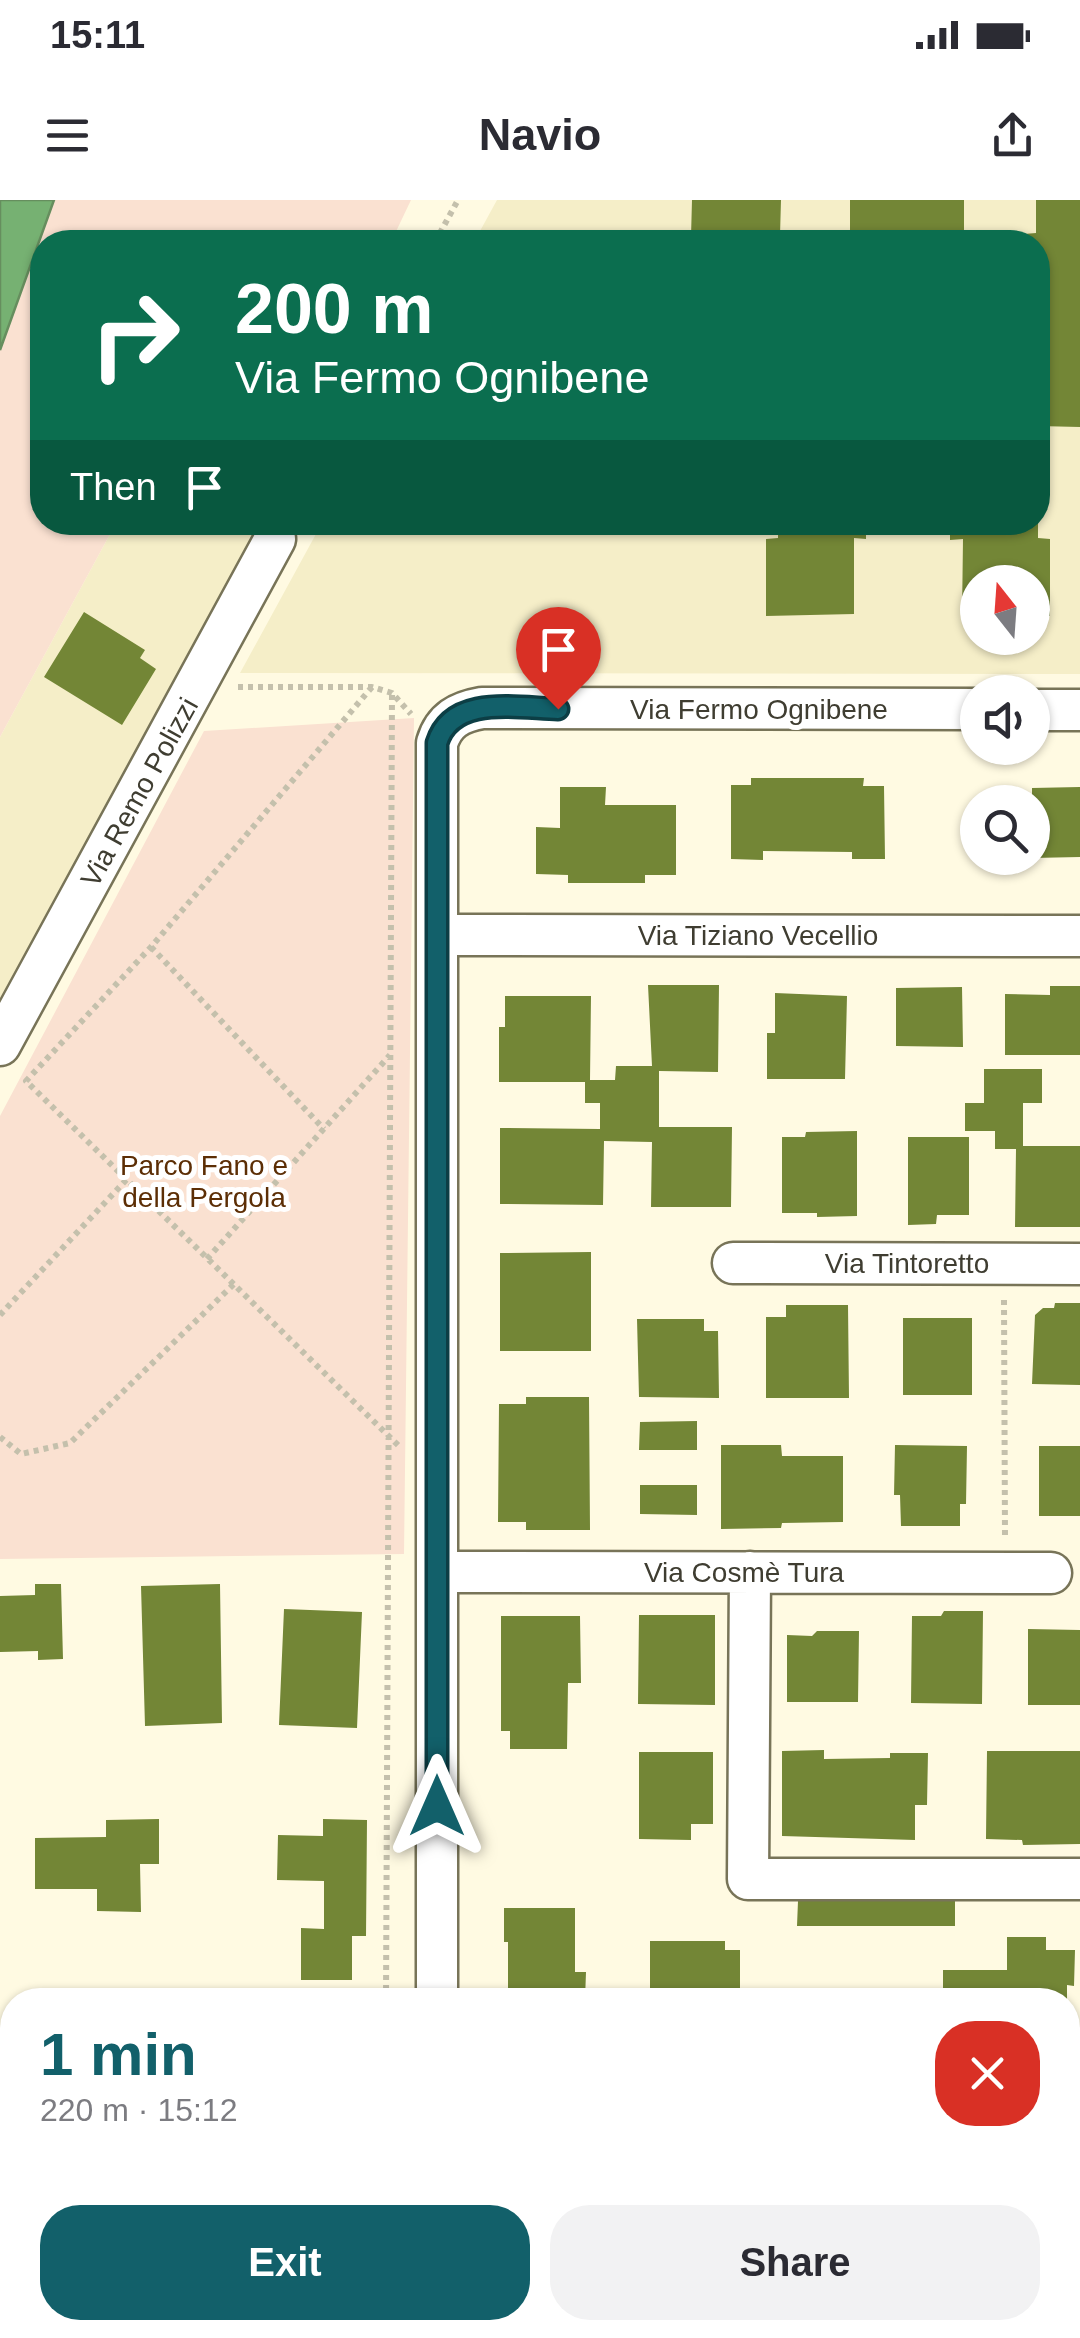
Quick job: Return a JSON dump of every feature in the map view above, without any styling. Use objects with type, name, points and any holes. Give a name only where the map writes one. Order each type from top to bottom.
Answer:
[{"type":"street","name":"Via Remo Polizzi","points":[[0,1045],[275,538]]},
{"type":"street","name":"Via Fermo Ognibene","points":[[437,743],[441,729],[452,718],[482,708],[960,710]]},
{"type":"street","points":[[1050,710],[1080,710]]},
{"type":"street","points":[[437,743],[437,1988]]},
{"type":"street","name":"Via Tiziano Vecellio","points":[[437,936],[1080,936]]},
{"type":"street","name":"Via Tintoretto","points":[[734,1262],[1080,1264]]},
{"type":"street","name":"Via Cosmè Tura","points":[[437,1572],[1051,1573]]},
{"type":"street","points":[[750,1572],[748,1879],[1080,1880]]},
{"type":"path","points":[[442,230],[458,200]]},
{"type":"path","points":[[197,686],[372,687],[392,693],[437,743]]},
{"type":"path","points":[[372,687],[151,947],[26,1081],[437,1483]]},
{"type":"path","points":[[386,1988],[392,693]]},
{"type":"path","points":[[151,947],[324,1128]]},
{"type":"path","points":[[207,1259],[437,1002]]},
{"type":"path","points":[[0,1316],[126,1179]]},
{"type":"path","points":[[1004,1263],[1005,1573]]},
{"type":"path","points":[[0,1437],[21,1454],[70,1443],[234,1284]]},
{"type":"shaded area","points":[[0,200],[54,200],[43,230],[30,230],[30,267],[0,350]]},
{"type":"shaded area","points":[[497,200],[1080,200],[1080,674],[240,673],[315,535],[1050,535],[1050,230],[481,230]]},
{"type":"shaded area","points":[[109,535],[268,535],[0,1015],[0,737]]},
{"type":"green space","points":[[54,200],[411,200],[397,230],[43,230]]},
{"type":"green space","points":[[30,267],[30,535],[109,535],[0,737],[0,350]]},
{"type":"green space","name":"Parco Fano e della Pergola","points":[[414,718],[404,1554],[0,1559],[0,1116],[204,731]]},
{"type":"building","points":[[692,200],[781,200],[780,230],[691,230]]},
{"type":"building","points":[[850,200],[964,200],[964,230],[850,230]]},
{"type":"building","points":[[1036,200],[1080,200],[1080,427],[1050,426],[1050,230],[1036,230]]},
{"type":"building","points":[[866,535],[866,539],[854,538],[854,614],[766,616],[766,539]]},
{"type":"building","points":[[950,535],[1038,535],[1050,539],[1050,565],[963,565],[963,539],[950,540]]},
{"type":"building","points":[[84,612],[145,650],[140,658],[156,669],[122,725],[44,677]]},
{"type":"building","points":[[751,778],[864,778],[863,786],[884,786],[885,859],[852,859],[852,852],[763,851],[763,860],[731,859],[731,785],[751,785]]},
{"type":"building","points":[[560,787],[606,787],[605,805],[676,805],[676,875],[645,875],[645,883],[568,883],[568,875],[536,874],[536,827],[560,828]]},
{"type":"building","points":[[1080,787],[1080,857],[1050,858],[1050,788]]},
{"type":"building","points":[[648,985],[719,985],[718,1072],[659,1071],[659,1127],[732,1127],[731,1207],[651,1207],[652,1142],[604,1141],[603,1205],[500,1204],[500,1128],[600,1129],[600,1103],[585,1103],[585,1082],[499,1082],[499,1027],[505,1027],[505,996],[591,996],[590,1080],[615,1080],[616,1066],[652,1066]]},
{"type":"building","points":[[1050,986],[1080,986],[1080,1055],[1005,1055],[1005,994],[1050,995]]},
{"type":"building","points":[[962,987],[963,1047],[896,1046],[896,988]]},
{"type":"building","points":[[775,993],[847,996],[845,1079],[767,1079],[767,1033],[775,1033]]},
{"type":"building","points":[[984,1069],[1042,1069],[1042,1103],[1023,1103],[1023,1146],[1080,1146],[1080,1227],[1015,1227],[1016,1149],[995,1149],[995,1131],[965,1131],[965,1103],[984,1103]]},
{"type":"building","points":[[857,1131],[857,1216],[782,1213],[782,1137],[805,1137],[806,1132]]},
{"type":"building","points":[[908,1137],[969,1137],[969,1215],[937,1215],[936,1224],[908,1225]]},
{"type":"building","points":[[591,1252],[591,1351],[500,1351],[500,1253]]},
{"type":"building","points":[[1055,1303],[1080,1303],[1080,1385],[1032,1384],[1035,1315],[1043,1308],[1054,1308]]},
{"type":"building","points":[[786,1305],[848,1305],[849,1398],[766,1398],[766,1317],[786,1317]]},
{"type":"building","points":[[903,1318],[972,1318],[972,1395],[903,1395]]},
{"type":"building","points":[[637,1319],[704,1319],[704,1331],[718,1331],[719,1398],[639,1397]]},
{"type":"building","points":[[526,1397],[589,1397],[590,1530],[526,1530],[526,1522],[498,1522],[499,1404],[526,1404]]},
{"type":"building","points":[[697,1421],[697,1450],[639,1450],[640,1422]]},
{"type":"building","points":[[721,1445],[781,1445],[782,1456],[843,1456],[843,1522],[721,1529]]},
{"type":"building","points":[[895,1445],[967,1446],[966,1504],[960,1504],[960,1526],[901,1526],[900,1495],[894,1495]]},
{"type":"building","points":[[1039,1446],[1080,1446],[1080,1516],[1039,1516]]},
{"type":"building","points":[[640,1485],[697,1485],[697,1515],[640,1514]]},
{"type":"building","points":[[35,1584],[61,1584],[63,1659],[38,1660],[38,1651],[0,1652],[0,1596],[35,1595]]},
{"type":"building","points":[[220,1584],[222,1723],[145,1726],[141,1586]]},
{"type":"building","points":[[284,1609],[362,1612],[357,1728],[279,1725]]},
{"type":"building","points":[[944,1611],[983,1611],[982,1704],[911,1703],[912,1616],[941,1616]]},
{"type":"building","points":[[639,1615],[715,1615],[715,1705],[638,1704]]},
{"type":"building","points":[[501,1616],[580,1616],[581,1683],[568,1683],[567,1749],[510,1749],[510,1731],[501,1731]]},
{"type":"building","points":[[1028,1629],[1080,1630],[1080,1705],[1028,1705]]},
{"type":"building","points":[[817,1631],[859,1631],[858,1702],[787,1702],[787,1635],[812,1636]]},
{"type":"building","points":[[824,1750],[824,1759],[928,1753],[927,1805],[915,1805],[915,1840],[782,1836],[782,1751]]},
{"type":"building","points":[[987,1751],[1080,1751],[1080,1844],[1023,1845],[1022,1840],[986,1839]]},
{"type":"building","points":[[639,1752],[713,1752],[713,1824],[691,1824],[691,1840],[639,1839]]},
{"type":"building","points":[[159,1819],[159,1864],[140,1864],[141,1912],[97,1911],[97,1889],[35,1889],[35,1838],[106,1837],[106,1820]]},
{"type":"building","points":[[323,1819],[367,1820],[366,1936],[352,1936],[352,1980],[301,1980],[301,1928],[324,1929],[324,1881],[277,1880],[278,1835],[323,1836]]},
{"type":"building","points":[[798,1901],[955,1901],[955,1926],[797,1926]]},
{"type":"building","points":[[504,1908],[575,1908],[575,1972],[586,1972],[585,1988],[508,1988],[508,1942],[504,1942]]},
{"type":"building","points":[[1007,1937],[1046,1937],[1046,1950],[1075,1950],[1074,1986],[943,1988],[943,1970],[1007,1970]]},
{"type":"building","points":[[650,1941],[725,1941],[725,1950],[740,1950],[740,1988],[650,1988]]},
{"type":"route","points":[[437,1806],[437,743],[441,729],[465,711],[558,709]]}]
